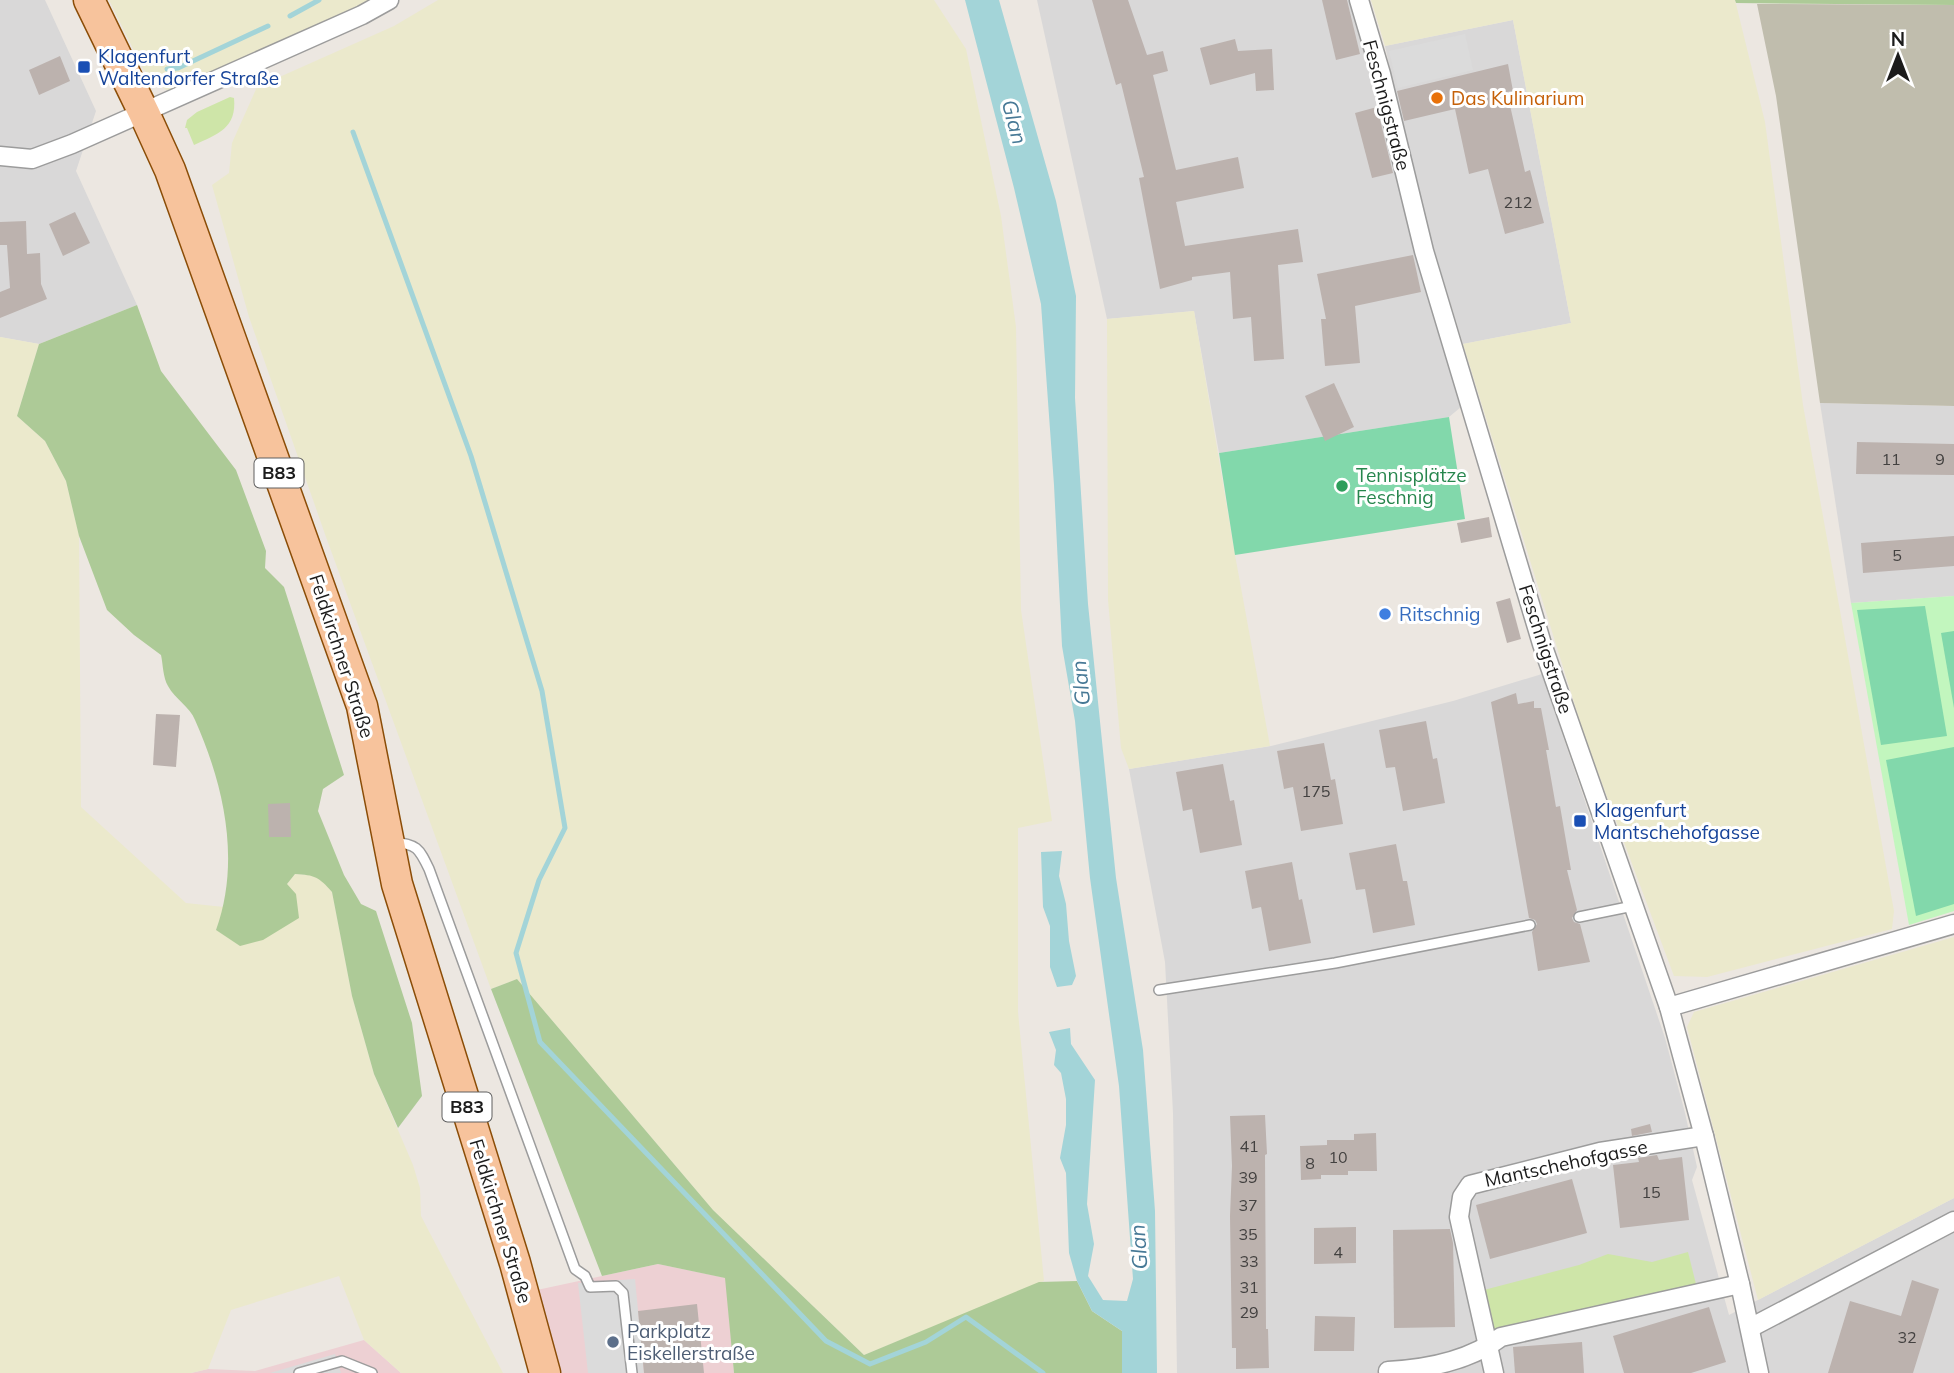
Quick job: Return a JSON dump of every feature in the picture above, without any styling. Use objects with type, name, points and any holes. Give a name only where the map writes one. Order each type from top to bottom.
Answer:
[{"type":"main road","name":"Feldkirchner Straße","points":[[89,0],[170,170],[362,706],[397,884],[511,1250],[545,1373]]},
{"type":"street","points":[[0,156],[32,159],[144,113],[362,15],[389,0]]},
{"type":"street","name":"Feschnigstraße","points":[[1359,0],[1381,74],[1424,251],[1542,644],[1669,1007]]},
{"type":"street","points":[[1759,1373],[1704,1136],[1669,1007],[1954,924]]},
{"type":"street","name":"Mantschehofgasse","points":[[1494,1373],[1459,1217],[1462,1197],[1470,1185],[1600,1152],[1704,1136]]},
{"type":"street","points":[[1750,1328],[1954,1221]]},
{"type":"street","points":[[1388,1371],[1431,1368],[1487,1348],[1502,1337],[1740,1284]]},
{"type":"lane","points":[[389,841],[407,843],[419,848],[429,869],[575,1269],[586,1276],[590,1287],[616,1286],[623,1293],[632,1373]]},
{"type":"lane","points":[[1579,917],[1633,906]]},
{"type":"lane","points":[[1159,990],[1335,963],[1530,925]]},
{"type":"lane","points":[[299,1373],[342,1361],[372,1373]]},
{"type":"shaded area","points":[[0,0],[45,0],[96,111],[76,171],[137,305],[39,344],[0,337]]},
{"type":"shaded area","points":[[109,0],[371,0],[182,89],[168,91],[143,69]]},
{"type":"shaded area","points":[[438,0],[934,0],[966,49],[1001,216],[1016,327],[1021,610],[1052,821],[1018,828],[1018,1012],[1044,1281],[864,1355],[713,1210],[517,979],[491,989],[249,317],[212,185],[229,173],[232,143],[257,87],[394,26]]},
{"type":"shaded area","points":[[1037,0],[1351,0],[1461,407],[1449,417],[1219,453],[1194,311],[1107,319]]},
{"type":"shaded area","points":[[1371,0],[1735,0],[1765,122],[1803,405],[1894,911],[1892,929],[1707,977],[1674,976],[1585,738],[1463,344],[1571,323],[1513,20],[1385,46]]},
{"type":"shaded area","points":[[1757,4],[1954,5],[1954,406],[1820,403],[1776,96]]},
{"type":"shaded area","points":[[1513,20],[1571,323],[1463,344],[1416,190],[1385,46]]},
{"type":"shaded area","points":[[1465,34],[1473,70],[1398,88],[1389,51]]},
{"type":"shaded area","points":[[1194,311],[1270,746],[1129,769],[1121,748],[1108,600],[1107,319]]},
{"type":"shaded area","points":[[0,337],[39,344],[17,416],[45,441],[66,481],[79,535],[81,807],[186,903],[224,907],[216,930],[287,884],[295,874],[313,875],[323,881],[332,892],[352,996],[374,1074],[413,1165],[420,1188],[421,1216],[503,1373],[401,1373],[364,1340],[339,1276],[231,1310],[208,1369],[191,1373],[0,1373]]},
{"type":"shaded area","points":[[1820,403],[1954,406],[1954,596],[1851,603]]},
{"type":"shaded area","points":[[1542,674],[1665,1038],[1697,1167],[1692,1180],[1729,1315],[1954,1198],[1954,1373],[1177,1373],[1173,1113],[1165,962],[1129,769],[1271,746],[1453,701]]},
{"type":"shaded area","points":[[1954,937],[1954,1198],[1758,1300],[1687,1027],[1694,1012]]},
{"type":"shaded area","points":[[658,1264],[726,1278],[734,1373],[558,1373],[537,1290]]},
{"type":"shaded area","name":"Parkplatz Eiskellerstraße","points":[[635,1279],[644,1373],[588,1373],[578,1283]]},
{"type":"shaded area","points":[[364,1340],[401,1373],[191,1373],[208,1369],[255,1371]]},
{"type":"shaded area","points":[[335,1354],[341,1373],[270,1373]]},
{"type":"green space","points":[[1735,0],[1954,0],[1954,5],[1736,3]]},
{"type":"green space","points":[[230,97],[234,98],[234,108],[229,123],[218,133],[194,145],[185,128],[187,120],[197,112]]},
{"type":"green space","points":[[137,305],[161,371],[236,470],[266,551],[265,568],[284,587],[344,775],[323,789],[318,811],[344,875],[361,904],[376,911],[412,1023],[422,1096],[398,1128],[374,1074],[352,996],[332,892],[316,878],[295,874],[287,884],[296,894],[299,918],[263,940],[240,946],[216,930],[223,904],[228,850],[221,797],[205,745],[193,715],[166,683],[161,655],[107,610],[79,536],[66,481],[45,441],[17,416],[39,344]]},
{"type":"green space","name":"Tennisplätze Feschnig","points":[[1449,417],[1465,519],[1235,555],[1219,453]]},
{"type":"green space","points":[[1954,596],[1954,911],[1909,925],[1851,603]]},
{"type":"green space","points":[[1925,606],[1947,736],[1881,745],[1857,610]]},
{"type":"green space","points":[[1954,631],[1954,708],[1941,633]]},
{"type":"green space","points":[[1954,747],[1954,904],[1916,916],[1886,760]]},
{"type":"green space","points":[[517,979],[713,1210],[864,1355],[1039,1282],[1077,1281],[1092,1311],[1122,1331],[1122,1373],[734,1373],[725,1278],[658,1264],[602,1276],[491,989]]},
{"type":"green space","points":[[1688,1252],[1697,1288],[1514,1329],[1495,1330],[1487,1321],[1480,1291],[1579,1265],[1608,1254],[1652,1262]]},
{"type":"water","name":"Glan","points":[[965,0],[999,0],[1056,201],[1076,296],[1075,398],[1088,604],[1116,878],[1143,1050],[1155,1211],[1157,1373],[1122,1373],[1122,1331],[1092,1311],[1077,1281],[1069,1253],[1066,1173],[1060,1158],[1066,1125],[1066,1099],[1061,1073],[1054,1065],[1056,1050],[1049,1032],[1070,1028],[1071,1044],[1095,1080],[1087,1204],[1094,1244],[1088,1276],[1103,1300],[1127,1301],[1133,1279],[1119,1086],[1090,878],[1075,721],[1062,646],[1041,304]]},
{"type":"water","points":[[1062,851],[1059,876],[1066,904],[1069,941],[1076,976],[1072,985],[1057,987],[1050,967],[1050,926],[1043,907],[1041,852]]},
{"type":"building","points":[[1092,0],[1128,0],[1147,55],[1163,51],[1168,71],[1153,75],[1176,170],[1238,157],[1244,188],[1176,202],[1185,246],[1298,229],[1303,262],[1278,265],[1284,359],[1254,361],[1251,317],[1233,319],[1230,272],[1192,277],[1192,280],[1160,289],[1139,178],[1144,177],[1121,83],[1116,85]]},
{"type":"building","points":[[1322,0],[1347,0],[1360,54],[1336,60]]},
{"type":"building","points":[[1235,39],[1238,51],[1272,49],[1274,90],[1256,91],[1255,73],[1210,85],[1200,48]]},
{"type":"building","points":[[60,56],[70,81],[39,95],[29,70]]},
{"type":"building","points":[[1508,64],[1513,91],[1507,92],[1525,172],[1530,170],[1544,223],[1505,234],[1488,169],[1469,174],[1455,109],[1404,121],[1397,91]]},
{"type":"building","points":[[1377,107],[1393,173],[1372,178],[1355,113]]},
{"type":"building","points":[[75,212],[90,243],[63,256],[49,224]]},
{"type":"building","points":[[26,221],[27,254],[40,253],[41,284],[47,299],[0,318],[0,292],[10,288],[7,245],[0,245],[0,222]]},
{"type":"building","points":[[1413,255],[1421,292],[1355,306],[1360,363],[1325,366],[1321,319],[1326,319],[1317,274]]},
{"type":"building","points":[[1334,383],[1354,427],[1325,441],[1305,396]]},
{"type":"building","points":[[1857,442],[1954,444],[1954,475],[1856,474]]},
{"type":"building","points":[[1489,517],[1492,537],[1461,543],[1457,523]]},
{"type":"building","points":[[1954,536],[1954,566],[1863,573],[1861,543]]},
{"type":"building","points":[[1510,598],[1521,639],[1507,643],[1496,602]]},
{"type":"building","points":[[1516,693],[1518,704],[1534,701],[1534,708],[1541,708],[1556,807],[1560,806],[1571,870],[1567,870],[1577,910],[1572,918],[1580,924],[1590,962],[1538,971],[1532,932],[1537,924],[1529,918],[1491,702]]},
{"type":"building","points":[[156,714],[180,715],[176,767],[153,765]]},
{"type":"building","points":[[1426,721],[1433,759],[1437,758],[1445,803],[1403,811],[1395,767],[1386,768],[1379,730]]},
{"type":"building","points":[[1324,743],[1331,780],[1335,779],[1343,824],[1301,831],[1293,787],[1284,789],[1277,751]]},
{"type":"building","points":[[1223,764],[1230,801],[1234,800],[1242,845],[1200,853],[1192,809],[1183,811],[1176,772]]},
{"type":"building","points":[[290,803],[291,837],[269,837],[268,804]]},
{"type":"building","points":[[1396,844],[1403,881],[1407,881],[1415,925],[1373,933],[1365,889],[1356,890],[1349,853]]},
{"type":"building","points":[[1292,862],[1311,943],[1269,951],[1261,907],[1252,909],[1245,871]]},
{"type":"building","points":[[1265,1115],[1266,1329],[1269,1368],[1236,1369],[1236,1348],[1232,1348],[1230,1116]]},
{"type":"building","points":[[1650,1124],[1652,1132],[1632,1136],[1631,1129]]},
{"type":"building","points":[[1376,1133],[1377,1171],[1348,1171],[1348,1175],[1321,1175],[1321,1179],[1301,1180],[1300,1146],[1327,1145],[1327,1140],[1354,1140],[1354,1134]]},
{"type":"building","points":[[1657,1155],[1659,1160],[1682,1157],[1689,1220],[1620,1228],[1613,1165],[1639,1162],[1638,1158]]},
{"type":"building","points":[[1572,1179],[1587,1233],[1490,1259],[1476,1205]]},
{"type":"building","points":[[1356,1227],[1356,1263],[1314,1264],[1314,1228]]},
{"type":"building","points":[[1450,1229],[1453,1243],[1455,1327],[1394,1328],[1393,1230]]},
{"type":"building","points":[[1912,1280],[1939,1289],[1913,1373],[1828,1373],[1850,1301],[1901,1316]]},
{"type":"building","points":[[697,1304],[704,1373],[644,1373],[638,1311]]},
{"type":"building","points":[[1709,1307],[1726,1362],[1691,1373],[1624,1373],[1613,1336]]},
{"type":"building","points":[[1315,1316],[1355,1317],[1354,1351],[1314,1351]]},
{"type":"building","points":[[1582,1342],[1584,1373],[1515,1373],[1513,1347]]},
{"type":"waterway","points":[[290,16],[319,0]]},
{"type":"waterway","points":[[167,69],[178,68],[268,26]]},
{"type":"waterway","points":[[353,132],[471,456],[542,691],[565,828],[539,880],[516,953],[540,1042],[826,1341],[870,1364],[926,1342],[966,1317],[1043,1373]]},
{"type":"place","name":"Klagenfurt Waltendorfer Straße","points":[[84,67]]},
{"type":"place","name":"Das Kulinarium","points":[[1437,98]]},
{"type":"place","name":"Tennisplätze Feschnig","points":[[1342,486]]},
{"type":"place","name":"Ritschnig","points":[[1385,614]]},
{"type":"place","name":"Klagenfurt Mantschehofgasse","points":[[1580,821]]},
{"type":"place","name":"Parkplatz Eiskellerstraße","points":[[613,1342]]}]
